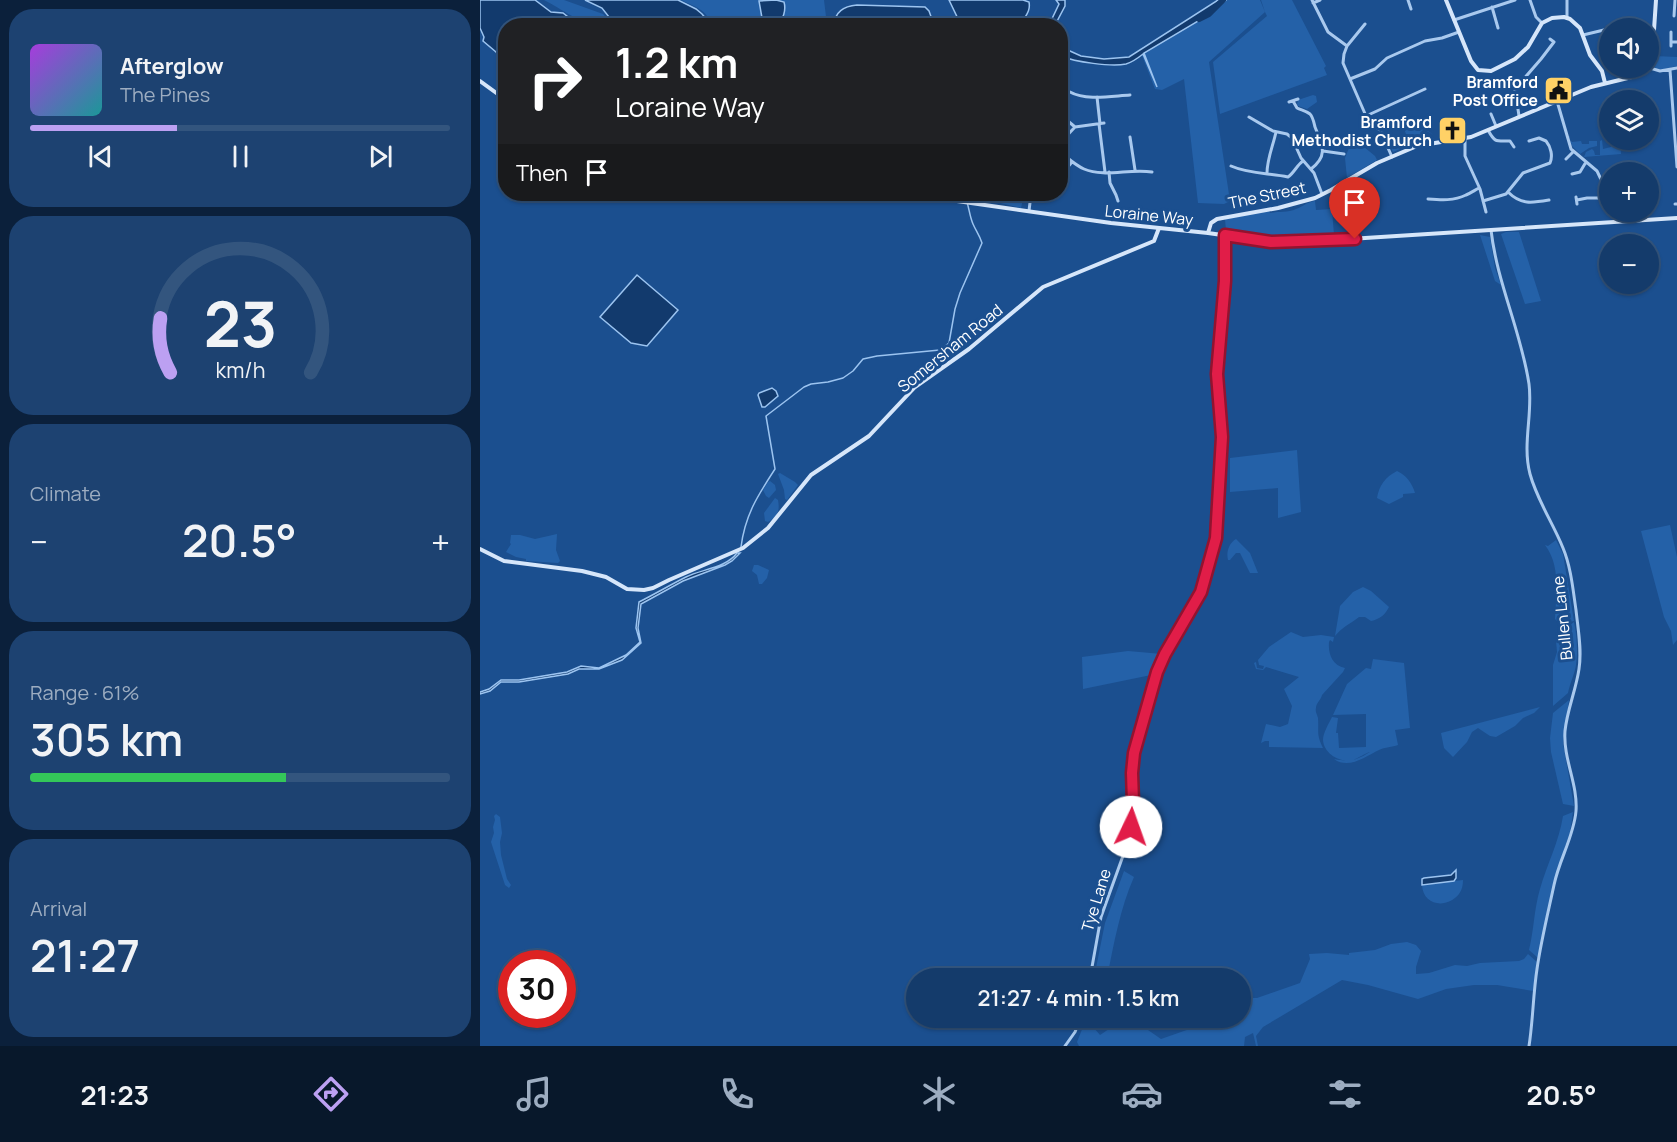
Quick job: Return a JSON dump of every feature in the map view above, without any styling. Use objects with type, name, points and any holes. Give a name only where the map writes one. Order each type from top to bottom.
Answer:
[{"type":"main road","points":[[1446,0],[1471,61],[1478,70],[1491,71],[1515,59],[1528,47],[1542,23],[1556,17],[1567,18],[1578,25],[1590,55],[1602,71],[1605,83]]},
{"type":"main road","points":[[1655,18],[1656,0]]},
{"type":"main road","name":"The Street","points":[[1209,233],[1212,222],[1219,218],[1305,201],[1323,194],[1392,157],[1420,146],[1465,138],[1591,87],[1630,78]]},
{"type":"main road","points":[[480,81],[498,94]]},
{"type":"main road","name":"Loraine Way","points":[[960,201],[1111,223],[1271,242],[1677,218]]},
{"type":"main road","name":"Somersham Road","points":[[480,549],[504,561],[582,571],[606,577],[627,588],[644,590],[743,548],[768,528],[811,475],[869,436],[915,387],[969,350],[1043,287],[1154,241],[1159,228]]},
{"type":"street","points":[[1320,0],[1313,1],[1328,32],[1347,46]]},
{"type":"street","points":[[1408,0],[1411,9]]},
{"type":"street","points":[[1454,20],[1515,0]]},
{"type":"street","points":[[1530,0],[1536,17],[1542,23]]},
{"type":"street","points":[[1567,0],[1567,18]]},
{"type":"street","points":[[1674,16],[1675,0]]},
{"type":"street","points":[[1492,7],[1498,28]]},
{"type":"street","points":[[1365,24],[1347,46],[1343,60],[1369,122],[1380,130],[1392,157]]},
{"type":"street","points":[[1583,35],[1599,31]]},
{"type":"street","points":[[1350,79],[1377,68],[1387,58],[1425,41],[1444,38],[1459,32]]},
{"type":"street","points":[[1671,32],[1671,44],[1677,42]]},
{"type":"street","points":[[1519,116],[1515,89],[1554,42],[1550,39]]},
{"type":"street","points":[[1659,71],[1677,68]]},
{"type":"street","points":[[1670,70],[1677,167]]},
{"type":"street","points":[[1366,116],[1425,89]]},
{"type":"street","points":[[1070,92],[1097,97],[1130,95]]},
{"type":"street","points":[[1081,102],[1082,96]]},
{"type":"street","points":[[1097,97],[1107,172],[1118,201]]},
{"type":"street","points":[[1298,99],[1291,102],[1312,118],[1323,151],[1320,161],[1311,169]]},
{"type":"street","points":[[1557,101],[1568,143],[1573,152],[1598,171],[1607,194],[1600,198],[1577,200]]},
{"type":"street","points":[[1491,114],[1496,126]]},
{"type":"street","points":[[1249,117],[1292,138],[1323,194]]},
{"type":"street","points":[[1068,121],[1075,127]]},
{"type":"street","points":[[1068,134],[1075,127],[1101,124]]},
{"type":"street","points":[[1488,130],[1494,139],[1502,142],[1510,141],[1514,147]]},
{"type":"street","points":[[1266,173],[1276,132]]},
{"type":"street","points":[[1130,136],[1135,170]]},
{"type":"street","points":[[1465,138],[1465,156],[1479,188],[1486,212]]},
{"type":"street","points":[[1483,201],[1508,192],[1523,173],[1548,165],[1552,160],[1550,146],[1546,141],[1539,138],[1528,141]]},
{"type":"street","points":[[1502,142],[1504,147]]},
{"type":"street","points":[[1323,151],[1344,154]]},
{"type":"street","points":[[1566,159],[1573,152]]},
{"type":"street","points":[[1068,159],[1086,170],[1152,172]]},
{"type":"street","points":[[1231,166],[1246,172],[1289,176],[1303,161]]},
{"type":"street","points":[[1068,167],[1072,162]]},
{"type":"street","points":[[1572,174],[1580,172],[1586,162]]},
{"type":"street","points":[[1428,199],[1454,199],[1479,188]]},
{"type":"street","points":[[1508,192],[1523,202],[1549,200]]},
{"type":"street","points":[[1029,211],[1030,201]]},
{"type":"street","name":"Bullen Lane","points":[[1491,230],[1498,270],[1520,340],[1529,383],[1528,466],[1537,493],[1567,559],[1580,655],[1565,736],[1567,759],[1576,797],[1576,814],[1554,881],[1540,953],[1529,1046]]},
{"type":"street","name":"Tye Lane","points":[[1092,968],[1101,917],[1131,827],[1132,764],[1157,672],[1201,592],[1216,538],[1222,437],[1217,374],[1225,281],[1225,235]]},
{"type":"street","points":[[1065,1046],[1077,1028]]},
{"type":"shaded area","points":[[480,0],[535,0],[551,12],[563,13],[569,18],[498,18],[498,55],[483,41],[484,37],[480,28]]},
{"type":"shaded area","points":[[544,0],[564,0],[603,14],[607,18],[577,18]]},
{"type":"shaded area","points":[[585,0],[678,0],[696,9],[705,18],[610,18],[602,8]]},
{"type":"shaded area","points":[[681,0],[824,0],[826,18],[708,18],[704,12]]},
{"type":"shaded area","points":[[949,0],[1023,0],[1029,2],[1025,18],[958,18]]},
{"type":"shaded area","points":[[1056,0],[1065,0],[1065,6],[1059,18],[1052,18],[1059,4]]},
{"type":"shaded area","points":[[1218,0],[1226,0],[1200,20],[1144,53],[1157,87],[1143,54],[1126,64],[1111,65],[1068,58],[1068,50],[1081,56],[1104,59],[1129,57]]},
{"type":"shaded area","points":[[1223,0],[1260,0],[1265,12],[1209,62],[1230,201],[1224,204],[1198,203],[1184,79],[1162,90],[1155,89],[1141,53],[1209,14]]},
{"type":"shaded area","points":[[1261,0],[1292,0],[1326,66],[1324,68],[1327,75],[1220,114],[1213,62],[1267,16]]},
{"type":"shaded area","points":[[759,1],[784,2],[783,18],[762,18]]},
{"type":"shaded area","points":[[857,5],[925,7],[932,18],[836,18],[841,10]]},
{"type":"shaded area","points":[[1659,56],[1677,57],[1677,66],[1660,70]]},
{"type":"shaded area","points":[[1316,96],[1317,102],[1307,109],[1298,106],[1298,100]]},
{"type":"shaded area","points":[[1420,126],[1434,135],[1423,129],[1421,134],[1434,139],[1417,142],[1393,152],[1390,146],[1404,139],[1406,134],[1404,129]]},
{"type":"shaded area","points":[[1357,136],[1377,160],[1347,178],[1345,158],[1353,138]]},
{"type":"shaded area","points":[[1570,140],[1572,142],[1581,141],[1582,144],[1597,141],[1597,146],[1580,154],[1572,146]]},
{"type":"shaded area","points":[[1592,149],[1595,155],[1600,155],[1600,150],[1621,150],[1621,154],[1584,157],[1586,152]]},
{"type":"shaded area","points":[[992,201],[1022,201],[1021,208]]},
{"type":"shaded area","points":[[1315,201],[1316,210],[1332,209],[1334,235],[1264,237],[1226,231],[1225,219],[1269,211],[1270,213],[1290,211]]},
{"type":"shaded area","points":[[1519,232],[1541,301],[1525,304],[1501,234]]},
{"type":"shaded area","points":[[1480,235],[1490,237],[1495,268],[1501,285],[1495,281]]},
{"type":"shaded area","points":[[637,275],[678,310],[647,346],[631,343],[600,317]]},
{"type":"shaded area","points":[[772,388],[778,396],[762,407],[759,393]]},
{"type":"shaded area","points":[[1297,450],[1301,512],[1278,518],[1278,488],[1230,492],[1230,458]]},
{"type":"shaded area","points":[[1397,471],[1408,480],[1415,493],[1403,494],[1403,497],[1389,504],[1377,498],[1386,479]]},
{"type":"shaded area","points":[[780,473],[798,485],[787,500],[778,474]]},
{"type":"shaded area","points":[[770,481],[775,485],[776,490],[769,498],[763,490]]},
{"type":"shaded area","points":[[775,498],[778,500],[778,513],[768,522],[765,521],[764,513]]},
{"type":"shaded area","points":[[1670,525],[1677,557],[1677,640],[1673,645],[1671,631],[1664,617],[1641,531]]},
{"type":"shaded area","points":[[557,534],[556,550],[560,561],[558,563],[526,561],[526,559],[506,552],[511,544],[511,535],[535,539]]},
{"type":"shaded area","points":[[1236,539],[1250,553],[1258,573],[1250,573],[1240,553],[1236,553],[1228,560],[1229,548]]},
{"type":"shaded area","points":[[1556,540],[1563,554],[1574,621],[1560,624],[1555,619],[1555,571],[1545,545],[1548,546]]},
{"type":"shaded area","points":[[740,553],[725,565],[683,581],[641,604],[638,628],[641,643],[622,660],[599,669],[579,669],[568,674],[519,682],[501,682],[490,691],[480,694],[501,680],[519,680],[567,672],[581,666],[599,668],[626,655],[640,642],[636,628],[639,602],[692,574],[727,562]]},
{"type":"shaded area","points":[[754,565],[769,570],[762,584],[759,584],[757,575],[752,571]]},
{"type":"shaded area","points":[[1363,587],[1389,607],[1380,618],[1371,621],[1365,617],[1359,617],[1335,636],[1340,606],[1353,592]]},
{"type":"shaded area","points":[[1574,622],[1577,644],[1575,668],[1568,693],[1553,706],[1553,665],[1557,652],[1556,641],[1560,633]]},
{"type":"shaded area","points":[[1291,632],[1303,637],[1321,635],[1334,637],[1333,642],[1330,640],[1329,642],[1330,655],[1334,662],[1345,668],[1322,695],[1316,706],[1319,736],[1323,748],[1269,747],[1269,741],[1261,743],[1266,724],[1280,727],[1288,724],[1292,706],[1284,689],[1299,677],[1266,667],[1263,670],[1256,669],[1254,663],[1256,662],[1257,668],[1263,669],[1264,666],[1259,665],[1258,660],[1269,647]]},
{"type":"shaded area","points":[[1128,651],[1162,654],[1156,674],[1083,689],[1082,657]]},
{"type":"shaded area","points":[[1373,659],[1404,663],[1410,728],[1395,730],[1398,745],[1381,749],[1351,763],[1334,759],[1347,760],[1338,759],[1330,753],[1323,740],[1332,717],[1338,718],[1336,733],[1338,733],[1339,748],[1366,747],[1366,714],[1333,715],[1347,684],[1366,668],[1371,669]]},
{"type":"shaded area","points":[[1569,700],[1563,743],[1574,806],[1563,804],[1550,738],[1553,713]]},
{"type":"shaded area","points":[[1540,707],[1496,737],[1478,728],[1472,732],[1467,742],[1453,757],[1444,748],[1441,733]]},
{"type":"shaded area","points":[[1573,812],[1570,833],[1555,877],[1538,958],[1529,950],[1538,897],[1563,816]]},
{"type":"shaded area","points":[[496,814],[500,817],[501,855],[507,879],[511,885],[509,888],[505,885],[491,842]]},
{"type":"shaded area","points":[[1456,870],[1454,881],[1422,885],[1424,878],[1451,875]]},
{"type":"shaded area","points":[[1124,871],[1134,877],[1121,914],[1109,968],[1096,968],[1105,923]]},
{"type":"shaded area","points":[[1463,880],[1459,894],[1448,902],[1431,901],[1423,892],[1422,885]]},
{"type":"shaded area","points":[[1407,942],[1416,945],[1421,951],[1416,974],[1429,973],[1455,965],[1519,961],[1528,954],[1537,962],[1533,991],[1497,985],[1474,985],[1446,989],[1418,999],[1342,980],[1263,1027],[1256,1036],[1258,1046],[1256,1046],[1253,1033],[1245,1037],[1244,1046],[1079,1046],[1077,1042],[1083,1028],[1094,1028],[1100,1035],[1110,1028],[1146,1028],[1161,1039],[1192,1028],[1251,1028],[1251,998],[1300,983],[1310,959],[1309,954],[1349,955],[1349,953],[1375,950],[1391,944]]},
{"type":"waterway","points":[[1199,19],[1209,14],[1223,0]]},
{"type":"waterway","points":[[741,547],[749,515],[775,469],[766,416],[804,387],[843,378],[853,371],[863,359],[940,350],[949,343],[960,293],[982,243],[972,221],[967,201]]},
{"type":"place","name":"Bramford Post Office","points":[[1559,91]]},
{"type":"place","name":"Bramford Methodist Church","points":[[1453,131]]},
{"type":"route","points":[[1131,827],[1132,764],[1157,672],[1201,592],[1216,538],[1222,437],[1217,374],[1225,281],[1225,235],[1271,242],[1355,239]]}]
